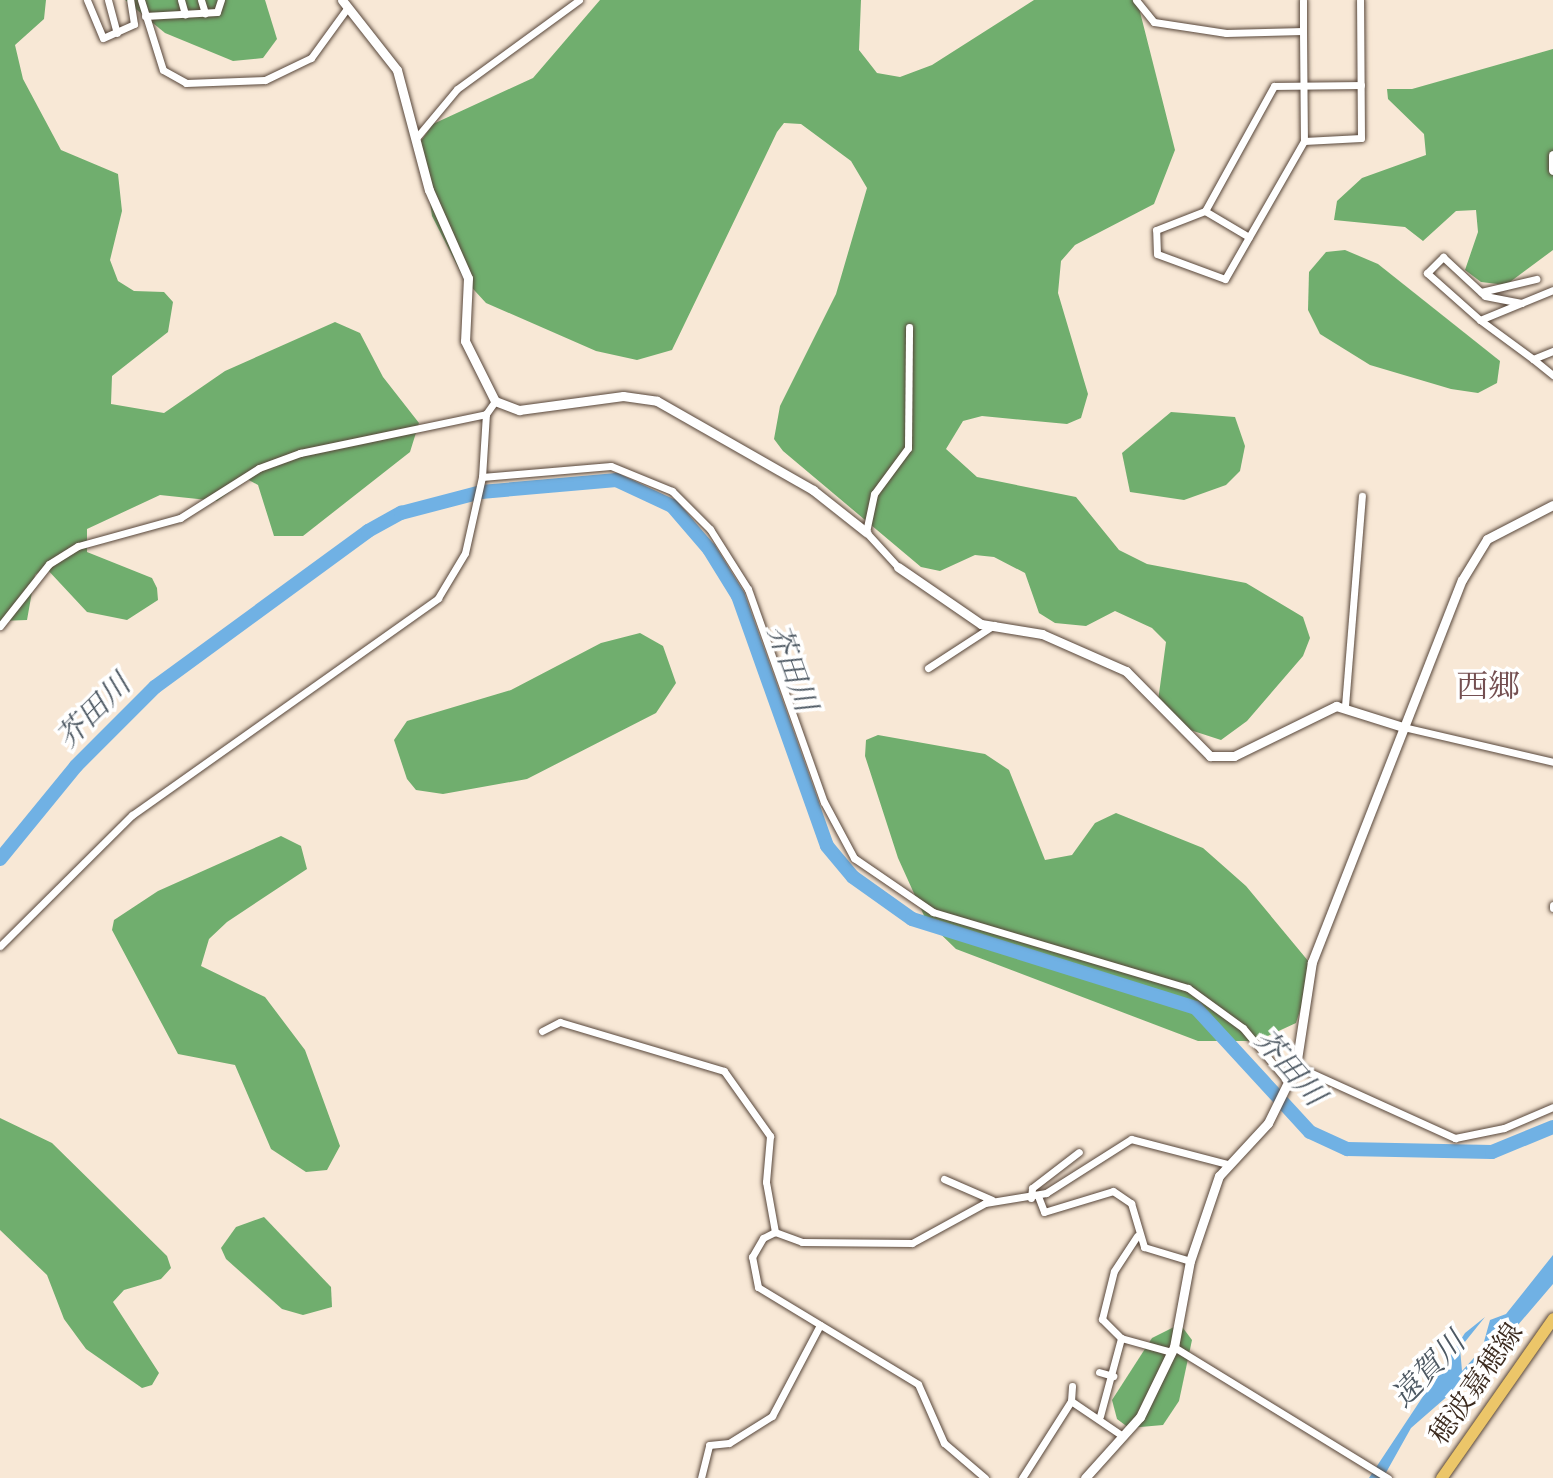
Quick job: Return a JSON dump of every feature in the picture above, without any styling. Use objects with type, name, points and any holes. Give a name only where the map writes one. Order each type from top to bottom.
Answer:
[{"type":"main road","name":"穂波嘉穂線","points":[[1441,1478],[1553,1318]]},
{"type":"street","points":[[87,0],[99,38],[134,24],[132,4],[185,14],[222,10],[221,0]]},
{"type":"street","points":[[108,0],[117,33]]},
{"type":"street","points":[[181,0],[185,14]]},
{"type":"street","points":[[201,0],[205,13]]},
{"type":"street","points":[[417,137],[457,89],[579,0]]},
{"type":"street","points":[[1136,0],[1154,22],[1196,32],[1303,31]]},
{"type":"street","points":[[1303,0],[1303,86],[1304,141],[1249,237],[1220,281],[1157,254],[1159,225],[1205,211],[1274,86],[1303,86],[1361,85]]},
{"type":"street","points":[[1304,141],[1361,138],[1360,0]]},
{"type":"street","points":[[143,8],[167,76],[186,83],[253,84],[311,58],[345,4],[387,51],[417,137],[438,218],[468,278],[465,341],[495,401],[519,410],[623,396],[657,401],[813,490],[866,532],[898,567],[994,625],[1042,634],[1126,671],[1210,756],[1234,756],[1345,706],[1403,727],[1553,762]]},
{"type":"street","points":[[1553,155],[1553,170]]},
{"type":"street","points":[[1205,211],[1249,237]]},
{"type":"street","points":[[1521,303],[1481,292],[1443,257],[1427,273],[1480,320],[1553,375]]},
{"type":"street","points":[[1481,292],[1536,279]]},
{"type":"street","points":[[1480,320],[1551,291],[1553,300]]},
{"type":"street","points":[[866,532],[874,494],[908,448],[909,327]]},
{"type":"street","points":[[1533,359],[1553,351]]},
{"type":"street","points":[[0,946],[132,815],[438,598],[465,553],[482,477],[486,414],[495,401]]},
{"type":"street","points":[[0,626],[49,564],[78,546],[180,518],[259,468],[300,453],[486,414]]},
{"type":"street","points":[[482,477],[611,466],[672,491],[710,529],[748,589],[824,802],[854,858],[933,912],[1188,988],[1243,1028],[1288,1082]]},
{"type":"street","points":[[1345,706],[1362,496]]},
{"type":"street","points":[[1085,1478],[1140,1417],[1172,1350],[1190,1261],[1228,1164],[1277,1110],[1296,1066],[1312,962],[1403,727],[1475,553],[1505,526],[1553,505]]},
{"type":"street","points":[[928,668],[994,625]]},
{"type":"street","points":[[542,1031],[560,1022],[724,1071],[770,1136],[766,1182],[775,1232]]},
{"type":"street","points":[[1296,1066],[1455,1138],[1504,1128],[1553,1107]]},
{"type":"street","points":[[775,1232],[802,1242],[899,1246],[995,1201],[1035,1197],[1131,1139],[1228,1164]]},
{"type":"street","points":[[1079,1152],[1032,1188],[1035,1197],[1051,1212],[1113,1191],[1131,1203],[1137,1236],[1144,1247],[1190,1261]]},
{"type":"street","points":[[944,1179],[995,1201]]},
{"type":"street","points":[[775,1232],[752,1257],[758,1287],[918,1384],[944,1443],[985,1478]]},
{"type":"street","points":[[1137,1236],[1114,1271],[1102,1319],[1121,1338],[1172,1350],[1388,1478]]},
{"type":"street","points":[[701,1478],[709,1445],[729,1443],[772,1416],[820,1325]]},
{"type":"street","points":[[1100,1416],[1121,1338]]},
{"type":"street","points":[[1099,1372],[1113,1376]]},
{"type":"street","points":[[1022,1478],[1071,1401],[1072,1386]]},
{"type":"street","points":[[1071,1401],[1100,1416],[1121,1435]]},
{"type":"green space","points":[[0,0],[46,0],[44,19],[15,45],[23,79],[61,150],[118,174],[122,211],[110,260],[118,281],[134,291],[164,292],[173,302],[168,332],[112,376],[111,404],[164,413],[225,371],[335,322],[360,333],[383,377],[419,423],[410,452],[303,536],[274,536],[258,485],[247,479],[217,501],[160,495],[87,529],[87,552],[152,578],[157,588],[158,600],[127,620],[87,612],[45,567],[35,575],[27,620],[0,621]]},
{"type":"green space","points":[[125,0],[265,0],[277,39],[263,58],[233,61],[165,33]]},
{"type":"green space","points":[[600,0],[861,0],[859,50],[877,73],[900,77],[932,65],[1034,0],[1137,0],[1175,150],[1154,204],[1075,245],[1061,261],[1058,293],[1088,394],[1081,418],[1067,424],[982,416],[963,421],[946,449],[977,477],[1076,497],[1119,550],[1147,564],[1246,583],[1303,617],[1310,638],[1303,656],[1247,721],[1221,740],[1184,728],[1158,701],[1166,642],[1152,628],[1115,611],[1086,626],[1055,623],[1039,613],[1025,573],[994,557],[975,555],[940,571],[921,567],[783,451],[774,439],[780,406],[836,294],[867,188],[851,161],[801,124],[784,123],[777,132],[672,350],[637,360],[596,351],[486,303],[464,279],[432,216],[421,141],[433,124],[533,78]]},
{"type":"green space","points":[[1553,49],[1553,250],[1506,285],[1481,282],[1465,270],[1478,232],[1476,210],[1456,211],[1423,241],[1405,227],[1334,220],[1337,201],[1362,178],[1426,155],[1424,134],[1388,99],[1387,89],[1412,89]]},
{"type":"green space","points":[[1345,250],[1378,264],[1500,361],[1497,383],[1478,393],[1451,389],[1370,365],[1320,334],[1308,310],[1309,272],[1326,252]]},
{"type":"green space","points":[[1171,412],[1235,417],[1245,446],[1240,471],[1226,485],[1184,500],[1130,492],[1122,453]]},
{"type":"green space","points":[[640,633],[663,646],[676,683],[656,713],[527,779],[443,794],[416,790],[407,779],[394,740],[407,721],[511,690],[601,643]]},
{"type":"green space","points":[[878,735],[985,754],[1009,770],[1045,860],[1072,855],[1095,823],[1116,813],[1203,848],[1246,886],[1314,968],[1296,1023],[1257,1041],[1198,1041],[956,949],[926,920],[898,858],[865,756],[866,740]]},
{"type":"green space","points":[[281,836],[301,846],[307,869],[227,922],[209,939],[201,966],[265,997],[305,1050],[340,1146],[327,1170],[306,1172],[271,1149],[235,1065],[178,1054],[112,930],[114,920],[158,891]]},
{"type":"green space","points":[[0,1118],[52,1143],[167,1256],[171,1268],[161,1279],[124,1290],[113,1302],[159,1373],[152,1385],[142,1388],[86,1349],[64,1319],[47,1275],[0,1230]]},
{"type":"green space","points":[[264,1217],[331,1287],[332,1307],[303,1315],[282,1309],[226,1259],[221,1248],[236,1227]]},
{"type":"green space","points":[[1180,1324],[1192,1340],[1179,1401],[1163,1425],[1129,1428],[1117,1419],[1112,1400],[1152,1338]]},
{"type":"water","points":[[1553,1255],[1553,1284],[1506,1339],[1485,1351],[1474,1373],[1411,1428],[1383,1478],[1369,1478],[1465,1333],[1485,1317],[1460,1348],[1462,1371],[1482,1349],[1490,1320],[1506,1314]]},
{"type":"waterway","name":"芥田川","points":[[0,859],[76,766],[155,687],[368,531],[401,513],[481,492],[616,480],[672,506],[709,549],[738,596],[827,846],[853,877],[912,919],[1196,1008],[1310,1132],[1347,1149],[1492,1152],[1553,1127]]},
{"type":"district","name":"西郷","points":[[1488,687]]},
{"type":"water label","name":"遠賀川","points":[[1429,1370]]}]
